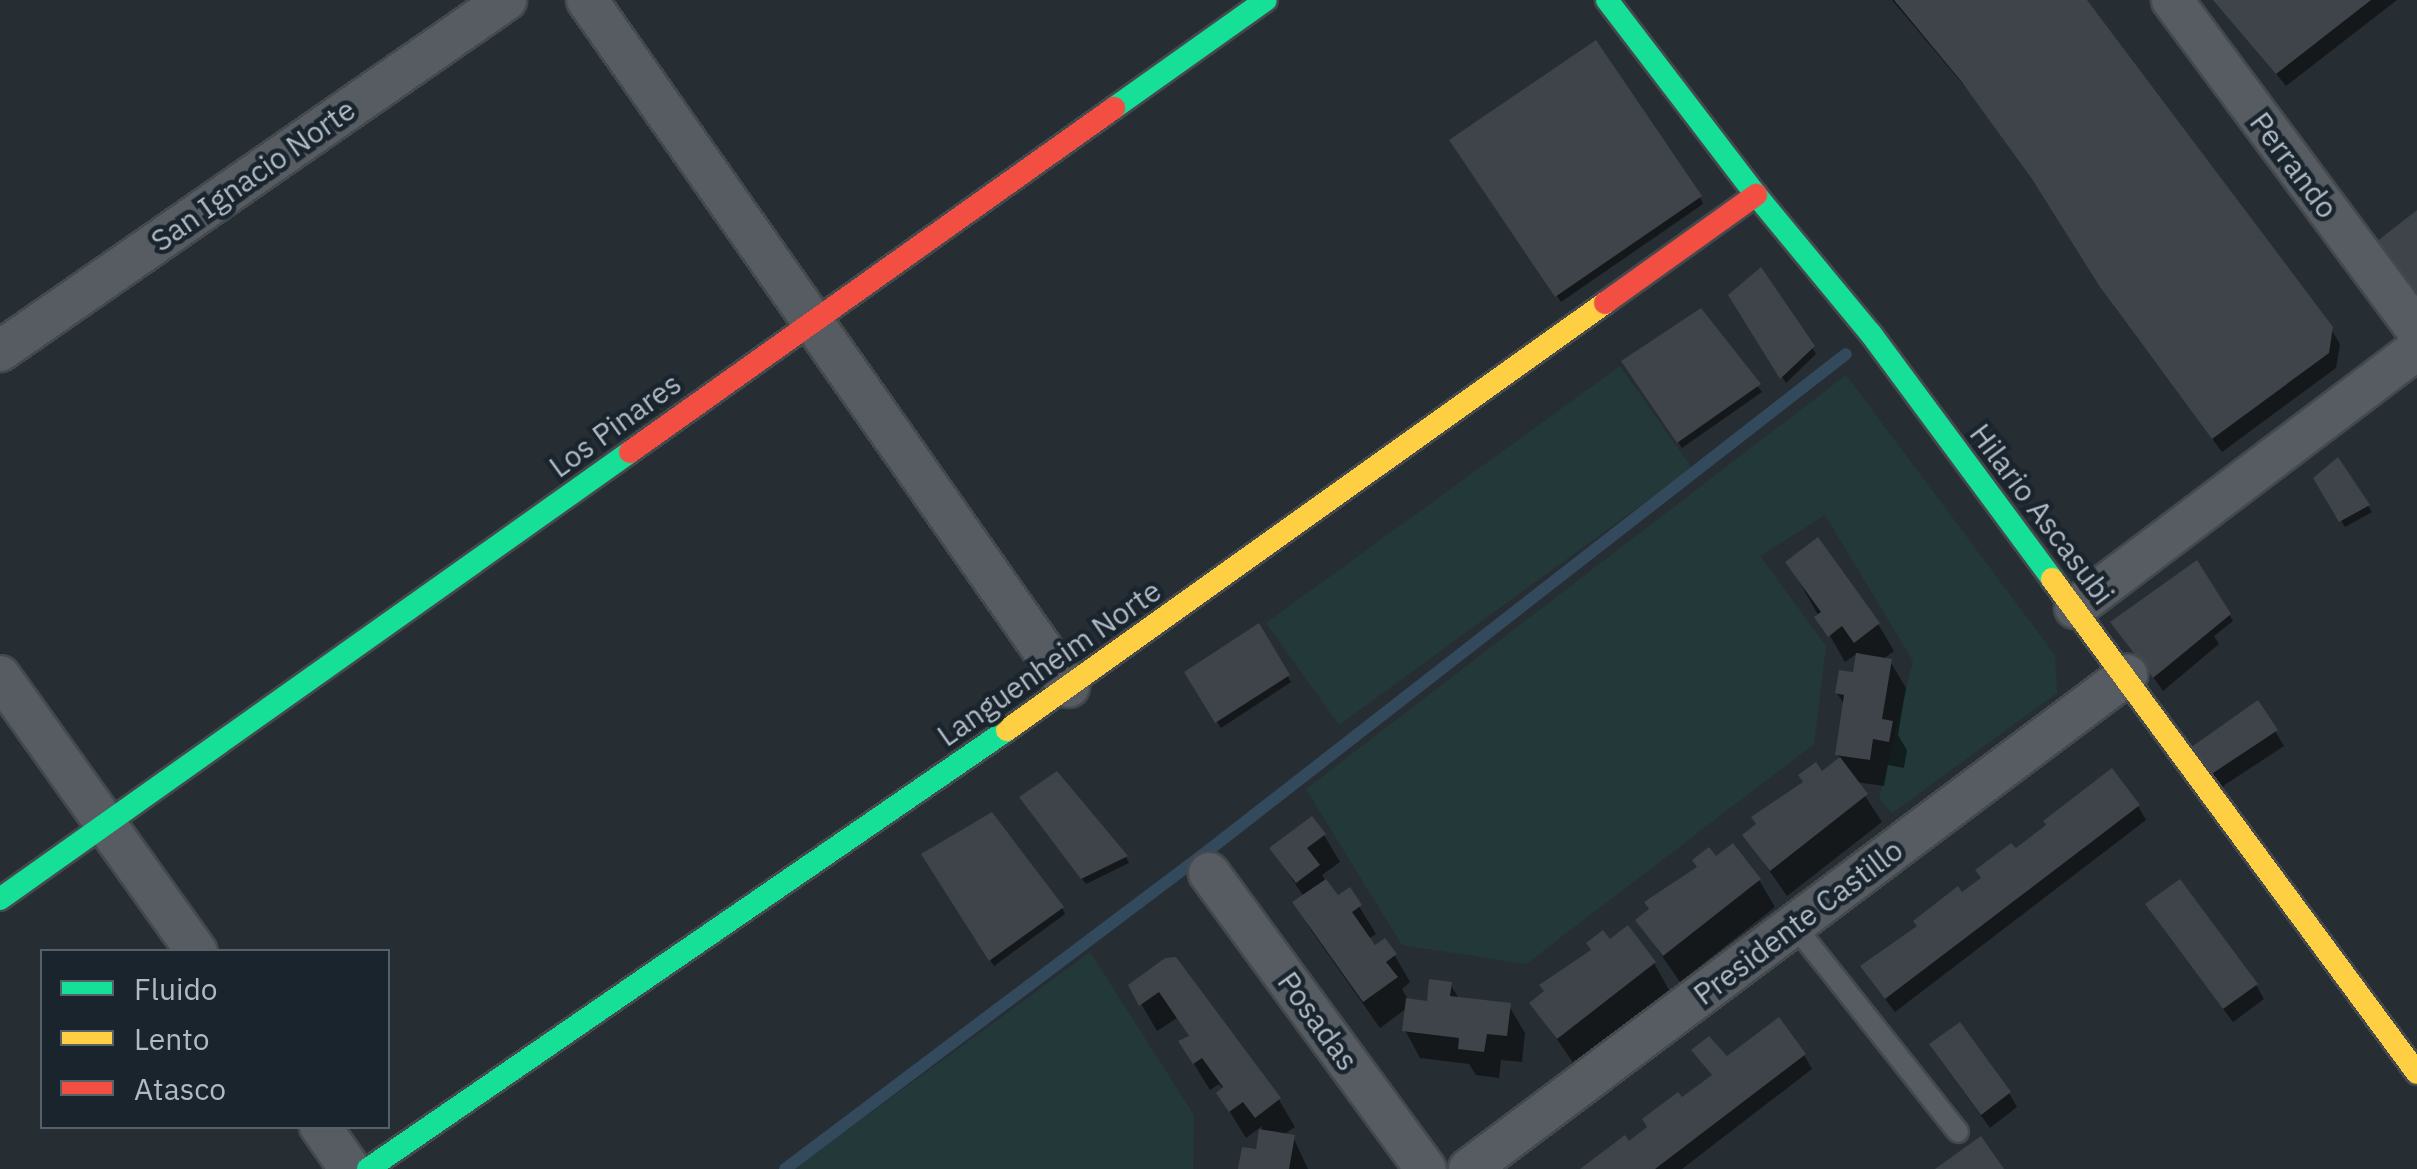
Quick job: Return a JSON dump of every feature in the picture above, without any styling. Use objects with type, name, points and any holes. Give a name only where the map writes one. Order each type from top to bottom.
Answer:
[{"type":"street","name":"San Ignacio Norte","points":[[0,350],[506,0]]},
{"type":"street","points":[[586,0],[1069,688]]},
{"type":"street","name":"Los Pinares","points":[[0,899],[1266,0]]},
{"type":"street","name":"Perrando","points":[[2172,0],[2417,330]]},
{"type":"street","name":"Hilario Ascasubi","points":[[1623,5],[1756,195],[1871,334],[2127,675],[2417,1073]]},
{"type":"street","name":"Languenheim Norte","points":[[368,1169],[1069,688],[1756,195]]},
{"type":"street","points":[[2075,608],[2417,349]]},
{"type":"street","name":"Presidente Castillo","points":[[1470,1169],[2127,675]]},
{"type":"street","points":[[0,676],[195,949]]},
{"type":"street","name":"Posadas","points":[[1209,873],[1426,1169]]},
{"type":"street","points":[[322,1129],[350,1169]]},
{"type":"lane","points":[[1794,925],[1958,1132]]},
{"type":"green space","points":[[1620,366],[1692,468],[1339,725],[1266,623]]},
{"type":"green space","points":[[1846,375],[2055,655],[2057,693],[1892,813],[1879,798],[1913,661],[1825,515],[1760,556],[1826,646],[1814,744],[1526,964],[1402,945],[1306,789]]},
{"type":"green space","points":[[1090,952],[1194,1115],[1193,1169],[794,1169]]},
{"type":"building","points":[[1894,0],[2087,0],[2333,327],[2329,353],[2212,439],[2100,287],[2032,179],[1961,81]]},
{"type":"building","points":[[2213,0],[2371,0],[2276,74]]},
{"type":"building","points":[[1596,40],[1702,196],[1555,297],[1449,140]]},
{"type":"building","points":[[2417,210],[2417,298],[2376,242]]},
{"type":"building","points":[[1761,267],[1815,346],[1780,379],[1728,295]]},
{"type":"building","points":[[1701,308],[1761,384],[1677,443],[1621,361]]},
{"type":"building","points":[[2338,457],[2370,505],[2339,522],[2313,478]]},
{"type":"building","points":[[1818,537],[1880,623],[1854,643],[1842,626],[1828,637],[1814,617],[1821,612],[1785,562]]},
{"type":"building","points":[[2197,560],[2231,614],[2153,678],[2110,622]]},
{"type":"building","points":[[1259,623],[1290,675],[1215,723],[1184,672]]},
{"type":"building","points":[[1856,653],[1892,659],[1882,719],[1893,721],[1889,742],[1873,739],[1870,760],[1835,755],[1844,695],[1835,693],[1839,670],[1853,672]]},
{"type":"building","points":[[2258,700],[2278,730],[2210,775],[2190,748]]},
{"type":"building","points":[[1840,757],[1868,794],[1770,871],[1742,835],[1756,824],[1751,817],[1803,782],[1798,775],[1816,762],[1822,771]]},
{"type":"building","points":[[2112,768],[2140,805],[1885,999],[1860,966],[1917,926],[1913,921],[1958,886],[1962,892],[1981,878],[1975,870],[2011,843],[2016,848],[2046,825],[2043,821]]},
{"type":"building","points":[[1057,771],[1128,856],[1081,879],[1019,797]]},
{"type":"building","points":[[992,812],[1064,907],[989,961],[921,854]]},
{"type":"building","points":[[1312,816],[1326,834],[1307,848],[1320,865],[1296,883],[1269,848]]},
{"type":"building","points":[[1733,843],[1761,879],[1663,956],[1635,920],[1649,909],[1644,902],[1697,867],[1692,860],[1709,847],[1716,856]]},
{"type":"building","points":[[1326,879],[1338,895],[1350,887],[1362,905],[1352,912],[1375,945],[1385,938],[1397,954],[1386,962],[1398,977],[1363,1002],[1292,902]]},
{"type":"building","points":[[2180,879],[2258,984],[2223,1009],[2145,904]]},
{"type":"building","points":[[1628,925],[1656,962],[1557,1039],[1529,1003],[1544,991],[1539,985],[1591,950],[1586,943],[1603,930],[1610,939]]},
{"type":"building","points":[[1176,957],[1281,1098],[1255,1118],[1243,1102],[1229,1112],[1216,1093],[1223,1087],[1202,1058],[1193,1064],[1178,1041],[1189,1036],[1159,992],[1139,1006],[1128,985],[1165,958]]},
{"type":"building","points":[[1429,979],[1452,982],[1450,996],[1511,1003],[1507,1036],[1487,1034],[1484,1052],[1458,1049],[1459,1038],[1402,1031],[1406,998],[1427,1001]]},
{"type":"building","points":[[1779,1017],[1806,1054],[1655,1169],[1580,1169],[1625,1135],[1629,1141],[1647,1127],[1642,1119],[1678,1092],[1682,1097],[1712,1075],[1691,1050],[1709,1036],[1727,1056]]},
{"type":"building","points":[[1960,1022],[2011,1092],[1981,1115],[1929,1044]]},
{"type":"building","points":[[1259,1129],[1295,1135],[1289,1169],[1238,1169],[1242,1147],[1256,1149]]},
{"type":"building","points":[[1981,1136],[2004,1169],[1935,1169]]},
{"type":"waterway","points":[[785,1169],[1209,850],[1846,354]]},
{"type":"traffic: fast","points":[[1114,108],[1266,0]]},
{"type":"traffic: fast","points":[[1607,0],[1756,195],[1871,334],[2052,579]]},
{"type":"traffic: fast","points":[[0,899],[630,452]]},
{"type":"traffic: fast","points":[[368,1169],[1007,730]]},
{"type":"traffic: slow","points":[[1007,730],[1605,303]]},
{"type":"traffic: slow","points":[[2052,579],[2417,1073]]},
{"type":"traffic: jam","points":[[630,452],[1114,108]]},
{"type":"traffic: jam","points":[[1605,303],[1756,195]]}]
